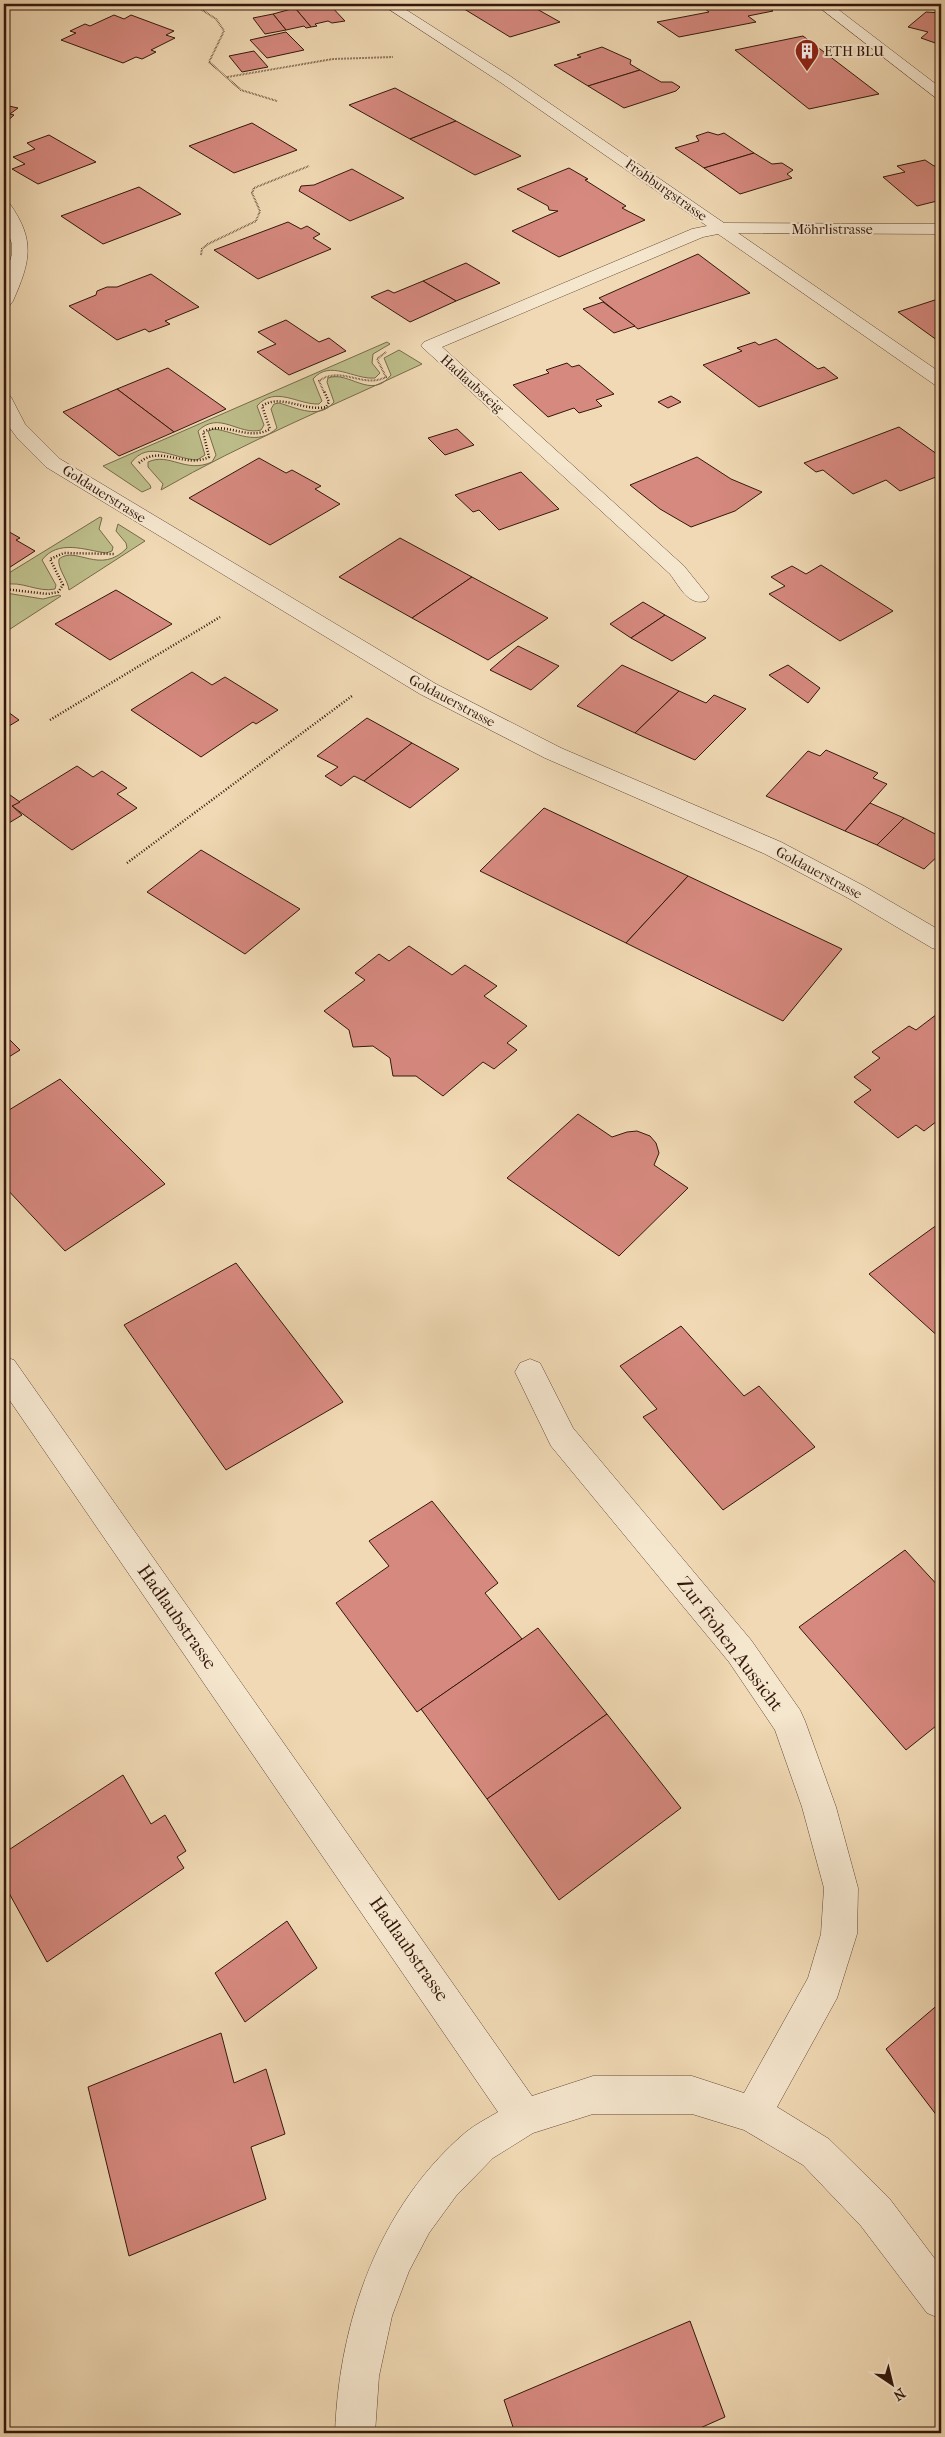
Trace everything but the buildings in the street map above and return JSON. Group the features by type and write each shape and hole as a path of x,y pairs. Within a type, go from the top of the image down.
{"street":[{"name":"Frohburgstrasse","path":"388,4 505,79 941,381"},
{"path":"822,4 941,95"},
{"path":"4,207 18,232 22,255 4,301"},
{"name":"Möhrlistrasse","path":"722,228 941,229"},
{"name":"Hadlaubsteig","path":"699,597 677,570 430,346 687,236 722,228"},
{"name":"Goldauerstrasse","path":"4,401 8,414 29,441 54,463 428,689 553,753 773,848 856,892 941,942"},
{"name":"Hadlaubstrasse","path":"4,1370 524,2118"},
{"name":"Zur frohen Aussicht","path":"530,1372 562,1437 740,1651 788,1721 819,1807 841,1888 839,1934 824,1985 753,2114"},
{"path":"355,2433 359,2376 372,2316 397,2252 415,2220 443,2183 480,2145 524,2118 593,2095 692,2095 753,2114 816,2152 875,2212 941,2299"}],"path":[{"path":"127,4 137,7 146,4"},
{"path":"192,4 216,19 224,31 210,62 241,90 277,101"},
{"path":"228,77 333,59 400,56"},
{"path":"201,256 202,249 208,244 256,221 260,216 261,212 252,194 254,188 310,166"},
{"path":"144,470 138,462 144,456 153,454 192,463 204,462 209,457 203,432 208,428 217,426 255,435 264,434 270,429 262,406 266,402 275,400 314,409 326,407 329,402 319,381 324,376 332,373 372,382 381,381 386,377 377,359 381,354"},
{"path":"4,589 48,594 58,592 63,585 50,559 56,554 65,552 105,557 116,554 119,547"},
{"path":"50,720 263,591"},
{"path":"127,863 390,667"}],"green space":[{"path":"387,342 390,344 373,354 372,363 380,373 375,378 367,378 335,370 320,373 313,379 322,401 319,404 311,404 279,396 271,397 257,406 264,425 261,430 245,430 221,423 206,425 198,431 205,455 197,460 153,451 145,452 138,456 131,463 151,488 142,492 103,466"},
{"path":"399,350 422,364 389,379 384,381 391,375 384,358"},
{"path":"328,378 344,378 368,385 377,385 356,394 330,406 334,402 327,382"},
{"path":"279,403 301,410 320,411 192,472 161,490 163,484 148,467 148,462 163,459 194,466 212,462 216,455 208,431 214,429 247,437 262,437 269,434 277,428 271,409 274,404"},
{"path":"100,517 102,518 99,529 113,547 112,551 106,553 81,548 64,548 48,554 42,560 56,585 55,589 49,590 17,584 4,585 4,576"},
{"path":"118,524 145,541 69,590 59,559 73,555 107,560 117,556 127,548 126,543 116,531"},
{"path":"4,594 43,599 61,596 4,633 9,624 4,611"}],"place":[{"name":"ETH BLU","path":"807,72"}]}
